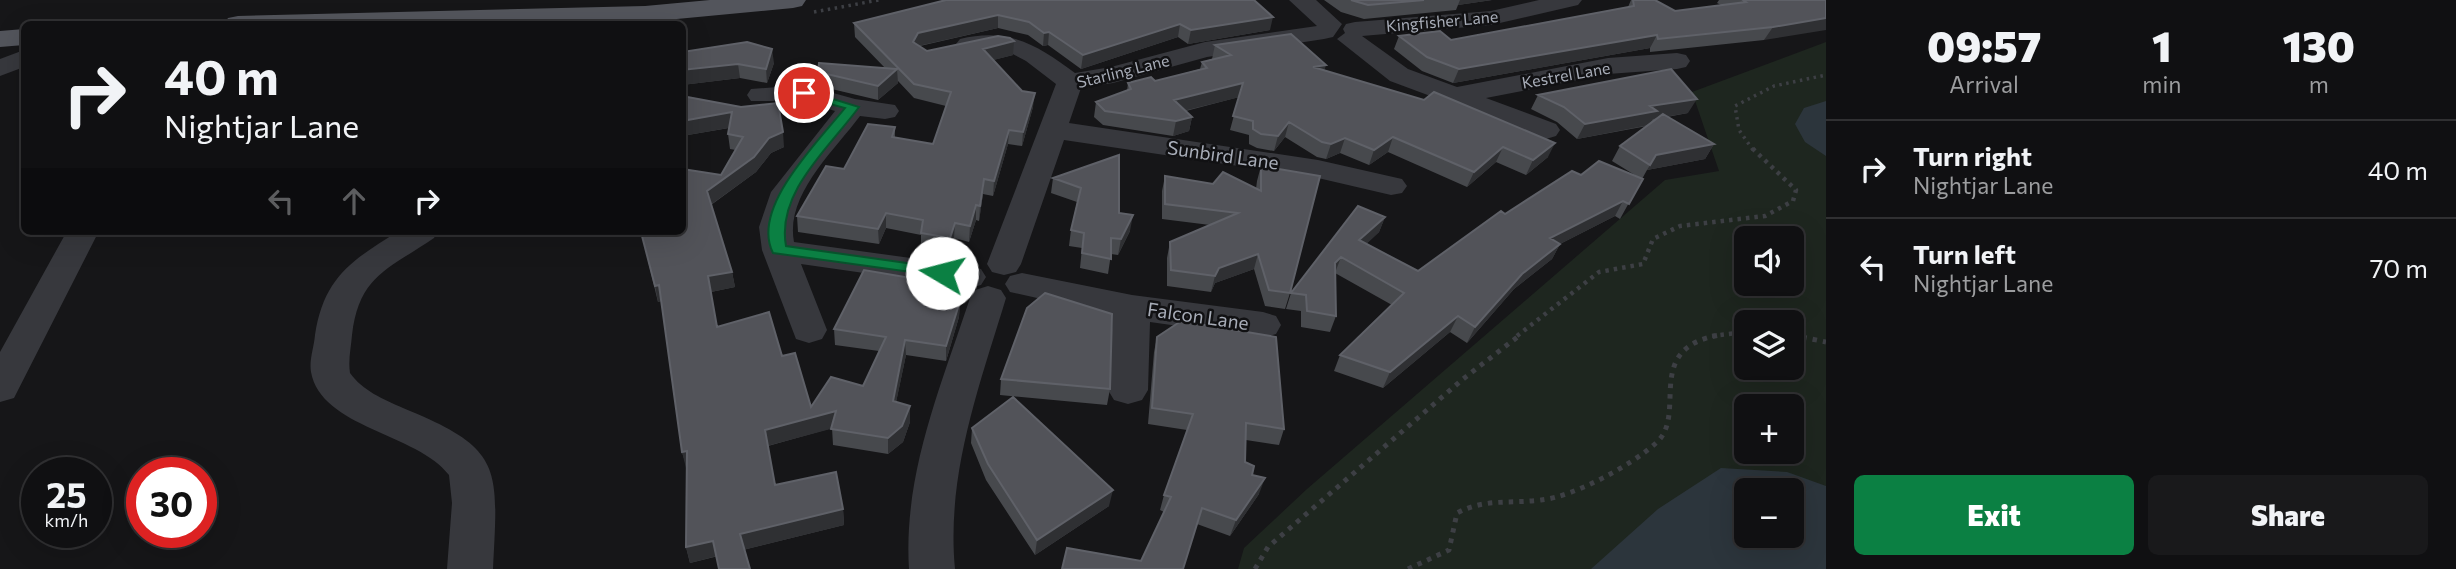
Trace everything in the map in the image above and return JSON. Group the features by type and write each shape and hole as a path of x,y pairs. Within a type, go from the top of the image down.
{"main road":[{"path":"490,21 716,10 793,0"},
{"path":"0,39 21,37"}],"street":[{"name":"Kestrel Lane","path":"1301,0 1399,75 1546,130"},
{"name":"Kingfisher Lane","path":"1339,31 1491,18 1570,0"},
{"path":"1582,0 1591,1"},
{"name":"Starling Lane","path":"932,569 927,542 929,506 996,281 1055,130 1070,82 1227,46 1339,31"},
{"path":"942,51 997,39 1018,43 1070,82"},
{"path":"0,68 21,59"},
{"name":"Kestrel Lane","path":"1455,96 1608,66 1677,61"},
{"path":"761,95 804,93 853,107 885,111"},
{"path":"808,330 779,250 775,227 787,192 853,107"},
{"name":"Sunbird Lane","path":"1055,130 1318,169 1391,186"},
{"path":"0,388 81,235"},
{"path":"416,235 365,270 345,291 340,303 330,368 340,389 355,400 432,438 464,462 473,480 470,569"},
{"name":"Falcon Lane","path":"779,250 996,281 1132,307 1263,326"},
{"name":"Falcon Lane","path":"1128,390 1132,307"}],"path":[{"path":"1255,569 1268,547 1463,379 1599,272 1643,264 1653,239 1680,226 1765,216 1793,201 1796,190 1757,157 1734,117 1735,106 1774,86 1826,75"},
{"path":"1408,569 1449,550 1457,513 1472,502 1555,498 1615,468 1658,442 1668,424 1671,369 1683,351 1694,342 1713,335 1734,333"},
{"path":"1804,337 1826,342"}],"shaded area":[{"path":"1826,42 1826,569 1238,569 1244,548 1307,489 1665,180 1719,171 1692,92"},
{"path":"1826,101 1826,156 1805,142 1795,124 1804,108"},
{"path":"1721,468 1787,472 1804,478 1734,478 1734,548 1804,548 1804,478 1826,486 1826,569 1591,569 1658,509"}],"building":[{"path":"946,0 1254,0 1273,17 1191,30 1180,24 1083,55 1029,22 998,15 918,33 913,42 927,51 998,36 1010,38 1014,41 983,49 1022,91 1035,93 1023,132 1009,130 994,181 984,179 980,206 976,205 970,226 955,223 950,238 921,233 923,220 886,213 878,229 797,216 826,166 844,169 868,124 895,127 892,137 933,144 951,92 914,84 854,23"},
{"path":"1351,0 1424,0 1368,5"},
{"path":"1633,0 1655,0 1675,11 1746,2 1743,0 1826,0 1826,18 1773,27 1658,39 1657,35 1459,69 1427,57 1399,36 1440,31 1451,40 1634,6"},
{"path":"1291,34 1326,65 1313,67 1424,100 1434,92 1555,143 1533,160 1503,147 1474,172 1393,137 1374,150 1345,138 1331,144 1322,142 1289,122 1278,136 1261,134 1253,129 1253,121 1233,116 1243,83 1174,100 1192,117 1176,121 1105,111 1096,102 1131,89 1128,83 1151,77 1155,81 1207,68 1202,62 1231,55 1215,45"},
{"path":"747,42 772,49 766,69 738,64 686,70 686,51"},
{"path":"819,63 897,69 878,86 818,72"},
{"path":"1671,69 1697,99 1650,106 1657,111 1585,124 1564,107 1538,95"},
{"path":"686,97 741,107 778,103 783,132 769,138 754,157 707,191 732,272 708,276 717,327 769,312 782,356 795,353 811,407 831,377 863,386 886,337 834,329 864,270 940,283 960,301 946,346 905,340 893,401 910,406 902,426 888,438 831,429 836,411 765,430 775,485 836,472 843,509 740,534 750,569 719,569 713,541 686,547 687,451 682,452 659,285 655,286 642,236 686,235 686,170 721,175 743,137 728,134 732,112 686,120"},
{"path":"1663,114 1714,144 1656,155 1650,165 1620,146"},
{"path":"1119,155 1119,213 1133,215 1121,239 1111,238 1111,259 1082,253 1084,233 1071,230 1081,188 1053,178"},
{"path":"1599,161 1643,179 1629,204 1623,201 1550,238 1560,244 1522,274 1475,327 1458,316 1390,372 1340,355 1404,293 1341,257 1335,263 1336,316 1307,311 1306,295 1291,293 1358,206 1385,217 1359,240 1418,271 1501,211 1505,214 1572,171 1581,175"},
{"path":"1261,166 1320,176 1290,293 1269,290 1258,254 1219,268 1215,276 1171,270 1170,242 1238,213 1165,204 1165,176 1213,184 1223,172 1261,191"},
{"path":"1045,293 1112,314 1110,389 1001,379 1027,308"},
{"path":"1181,321 1276,337 1284,429 1246,423 1245,462 1254,466 1252,475 1265,478 1236,520 1202,508 1183,569 1062,569 1067,548 1141,561 1171,497 1164,495 1193,414 1152,408 1157,337"},
{"path":"1013,397 1113,490 1037,540 988,464 972,428"}],"route":[{"path":"804,93 853,107 787,192 775,227 779,250 942,273"}]}
